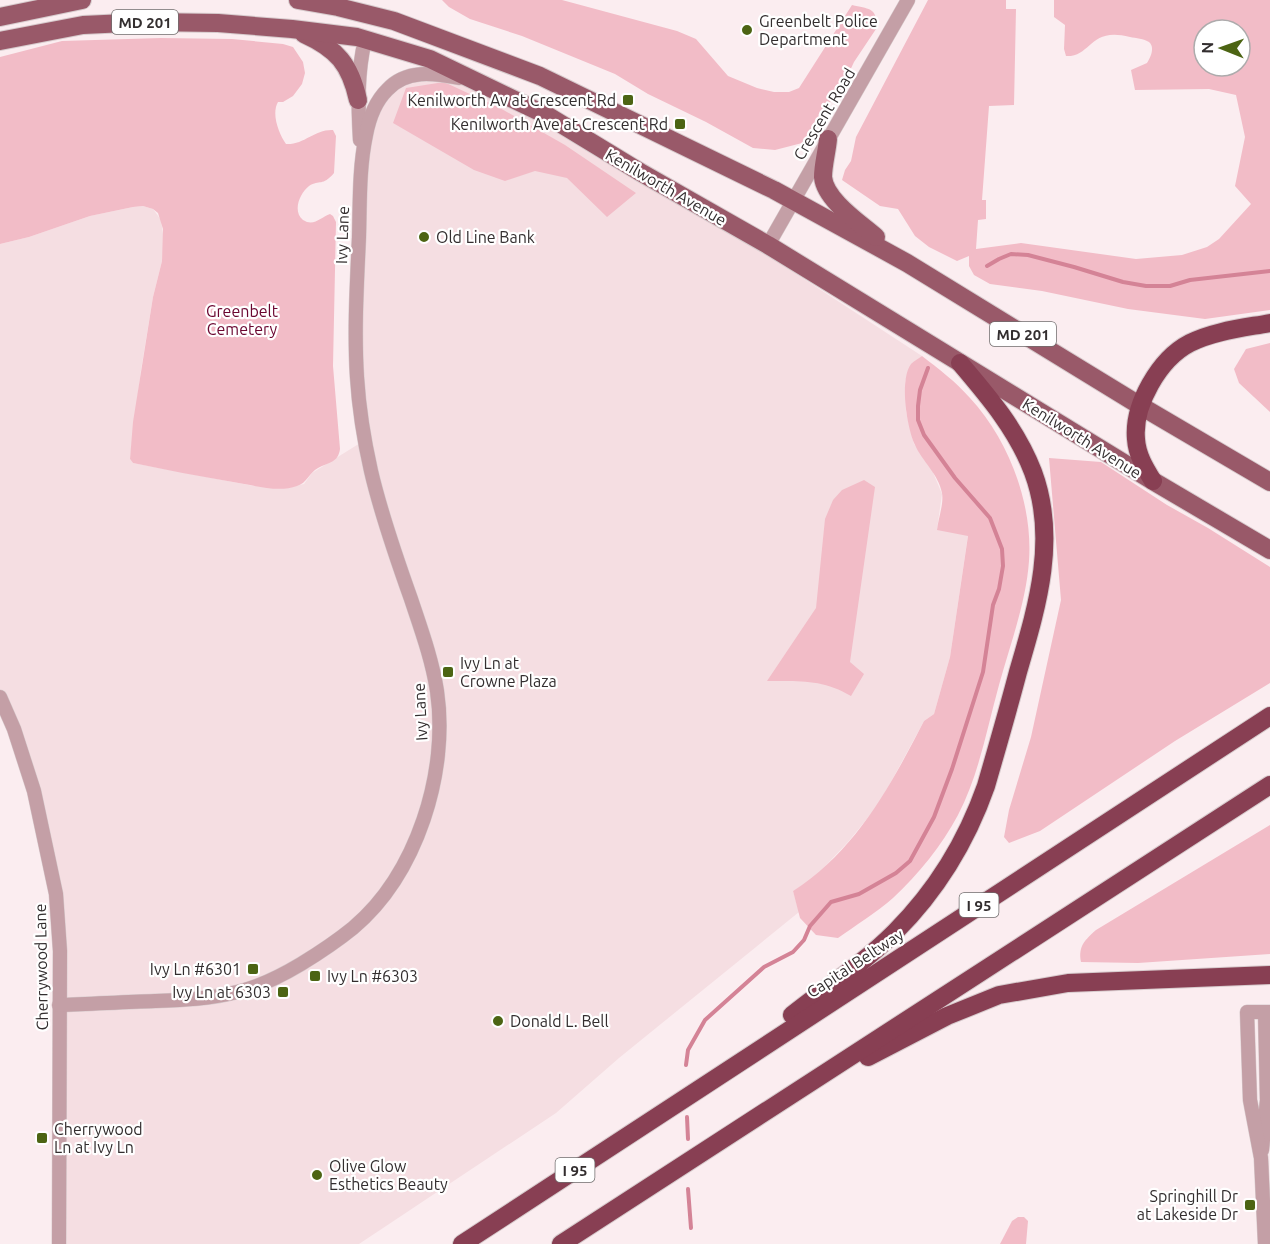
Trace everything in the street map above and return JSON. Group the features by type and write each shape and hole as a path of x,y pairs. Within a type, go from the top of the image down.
{"highway":[{"path":"1153,482 1142,462 1137,445 1136,420 1139,405 1158,373 1187,345 1221,332 1270,323"},
{"path":"689,1095 872,953 895,932 935,885 951,861 977,812 1034,618 1044,562 1045,540 1038,492 1022,447 996,405 960,363"},
{"name":"Capital Beltway","path":"462,1244 1270,716"},
{"path":"561,1244 1270,785"},
{"path":"768,1109 947,1016 999,995 1068,983 1270,975"}],"main road":[{"path":"0,17 82,0"},
{"name":"MD 201","path":"298,0 366,13 540,76 792,200 908,263 1139,405 1270,482"},
{"name":"Kenilworth Avenue","path":"0,41 55,29 123,23 218,23 292,29 365,40 430,59 548,116 768,245 1153,482 1270,550"},
{"path":"292,29 322,42 341,59 354,84 358,100"},
{"path":"365,40 374,33 384,31 422,32"},
{"path":"828,139 823,176 825,187 852,216 908,263"}],"street":[{"name":"Crescent Road","path":"768,245 908,0"},
{"name":"Ivy Lane","path":"362,169 358,100 360,60 365,40"},
{"name":"Ivy Lane","path":"59,1005 198,999 239,992 273,978 317,955 355,927 387,890 417,836 435,779 439,711 428,649 377,494 361,420 355,336 362,169 371,116 380,98 390,86 404,78 421,74 443,75 476,82"},
{"name":"Cherrywood Lane","path":"0,697 14,729 34,791 56,894 60,951 59,1244"},
{"path":"1261,1158 1267,1100 1268,1012 1247,1012 1250,1100 1261,1158 1265,1244"}],"shaded area":[{"path":"403,78 476,82 640,172 922,356 912,364 905,382 906,412 914,444 932,470 942,494 937,529 968,535 950,657 934,714 924,721 879,804 814,878 793,891 799,912 619,1058 556,1113 359,1244 59,1244 52,869 0,697 0,244 29,237 90,216 133,207 143,206 153,209 161,220 164,241 141,370 130,459 133,463 254,486 284,488 304,484 312,473 365,440 357,378 371,116"}],"green space":[{"path":"442,0 562,0 677,31 696,39 728,76 757,88 774,92 789,92 799,88 852,5 864,7 874,13 876,29 854,62 840,92 823,109 806,142 775,150 753,148 648,94 615,74 522,36 470,19 449,7"},
{"path":"928,0 1006,0 1006,9 1016,9 1014,105 989,106 982,200 986,200 986,219 978,220 976,249 1021,243 1136,259 1182,255 1207,247 1219,239 1251,204 1235,186 1245,137 1236,95 1209,89 1135,90 1131,70 1147,63 1152,49 1149,42 1140,39 1106,35 1081,52 1066,56 1065,25 1054,17 1054,0 1270,0 1270,310 1205,319 1128,309 1042,291 990,284 974,275 969,266 969,256 957,261 929,247 915,236 898,209 880,206 842,180 851,161 856,137"},
{"name":"Greenbelt Cemetery","path":"161,38 232,39 293,47 303,62 305,73 302,84 293,96 283,102 278,102 276,107 277,124 281,135 286,144 298,142 327,130 333,130 336,136 334,173 327,180 309,186 300,197 298,212 307,222 314,222 330,214 336,222 333,366 340,449 335,460 315,470 297,486 274,489 133,463 130,459 133,422 153,297 162,261 163,229 158,213 143,206 133,207 90,216 29,237 0,244 0,57 62,41"},
{"path":"444,82 500,108 565,145 636,193 607,217 567,178 535,171 505,181 474,170 393,123 406,88"},
{"path":"1270,343 1270,412 1239,383 1234,369 1246,349"},
{"path":"922,356 970,398 984,415 1007,453 1016,474 1027,517 1029,561 1025,592 977,768 952,826 920,870 873,914 838,938 816,935 800,918 793,891 835,857 870,815 924,721 934,714 950,657 968,536 937,530 942,493 934,474 918,451 909,427 905,381 911,364"},
{"path":"1049,458 1101,462 1270,567 1270,683 1175,741 1040,831 1009,843 1004,837 1009,810 1031,737 1061,600"},
{"path":"864,480 875,487 850,662 864,674 851,696 841,690 820,684 800,681 767,681 816,608 825,519 833,500 842,490"},
{"path":"1270,825 1270,954 1138,963 1081,962 1083,944 1096,930"},
{"path":"1018,1217 1024,1217 1028,1221 1026,1244 1000,1244 1012,1221"}],"waterway":[{"path":"987,266 1011,254 1028,255 1123,282 1146,286 1170,286 1190,280 1270,271"},
{"path":"686,1065 688,1050 705,1020 764,967 793,952 804,940 810,926 831,902 859,894 896,873 910,861 934,817 952,769 983,672 993,605 999,589 1003,566 1002,549 990,518 955,478 924,435 918,420 918,406 920,390 928,368"},
{"path":"687,1117 688,1139"},
{"path":"688,1189 691,1228"}],"place":[{"name":"Greenbelt Police Department","path":"747,30"},
{"name":"Kenilworth Av at Crescent Rd","path":"628,100"},
{"name":"Kenilworth Ave at Crescent Rd","path":"680,124"},
{"name":"Old Line Bank","path":"424,237"},
{"name":"Ivy Ln at Crowne Plaza","path":"448,672"},
{"name":"Ivy Ln #6301","path":"253,969"},
{"name":"Ivy Ln #6303","path":"315,976"},
{"name":"Ivy Ln at 6303","path":"283,992"},
{"name":"Donald L. Bell","path":"498,1021"},
{"name":"Cherrywood Ln at Ivy Ln","path":"42,1138"},
{"name":"Olive Glow Esthetics Beauty","path":"317,1175"},
{"name":"Springhill Dr at Lakeside Dr","path":"1250,1205"}]}
